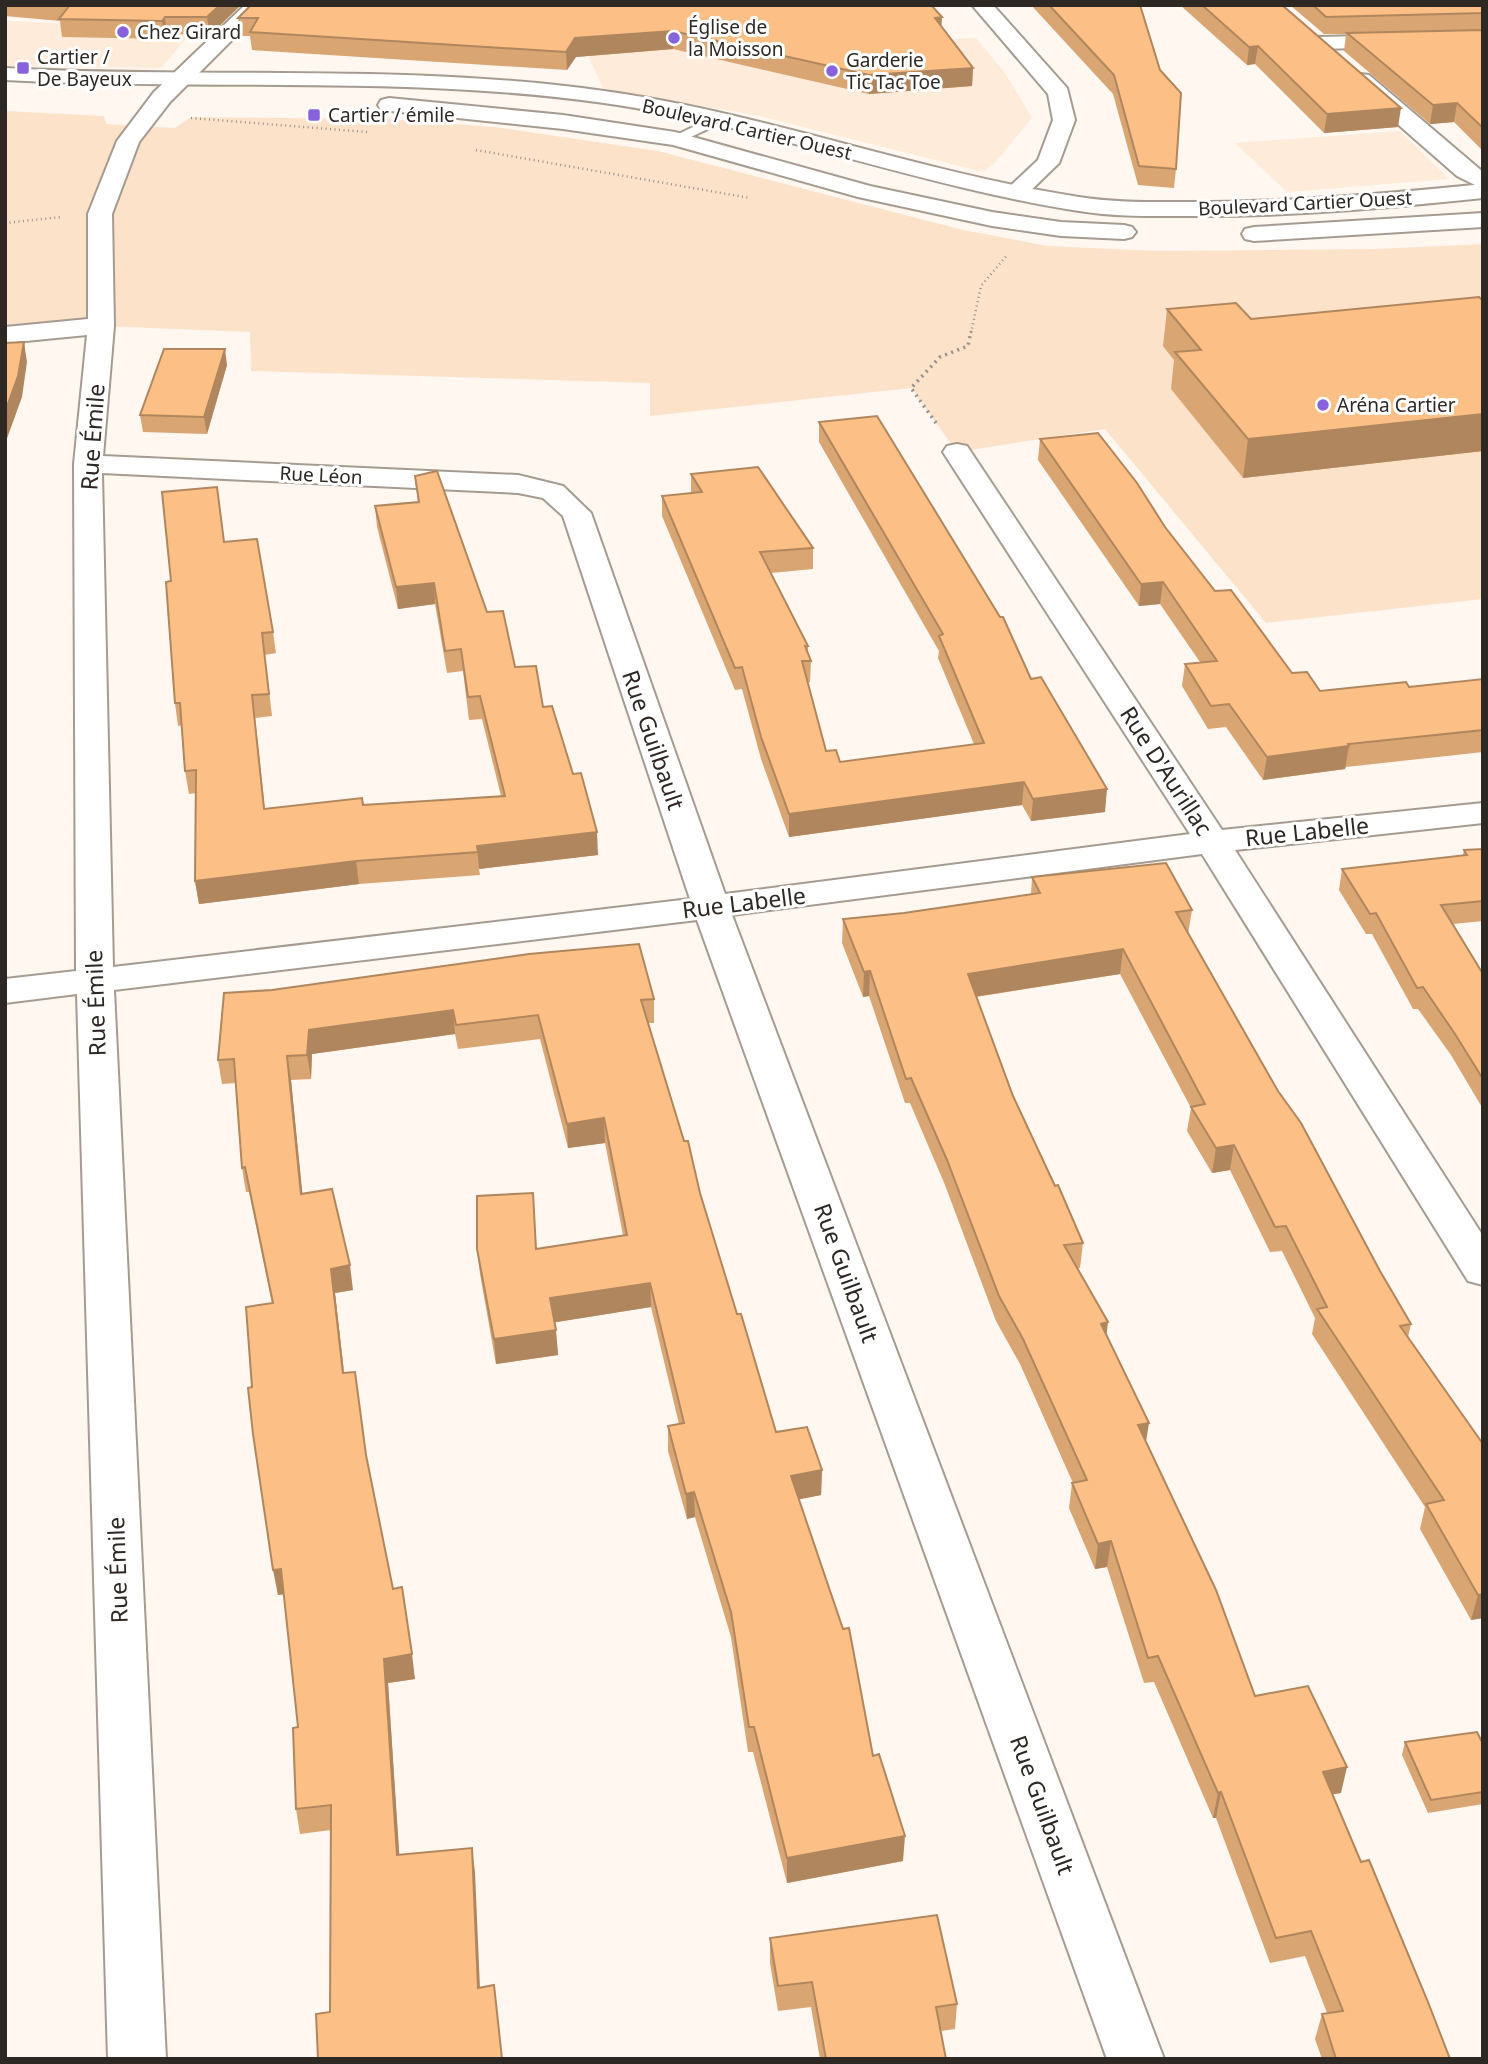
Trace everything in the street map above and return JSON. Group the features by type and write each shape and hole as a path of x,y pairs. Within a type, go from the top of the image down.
{"street":[{"name":"Rue Émile","path":"137,2059 95,982 88,464 101,327 100,214 128,141 155,105 257,5"},
{"path":"982,5 1059,93 1064,120 1048,163 1017,192"},
{"path":"1483,39 1311,37 1465,171 1483,183"},
{"name":"Boulevard Cartier Ouest","path":"5,74 181,80 435,83 604,97 719,119 1017,192 1083,205 1213,210 1271,208 1483,191"},
{"path":"56,99 155,105 313,103"},
{"name":"Boulevard Cartier Ouest","path":"368,105 564,122 675,139 866,192 1033,225 1143,233"},
{"name":"Boulevard Cartier Ouest","path":"1233,234 1345,231 1483,220"},
{"path":"5,335 101,327"},
{"name":"Rue D'Aurillac","path":"957,452 1212,842 1483,1270"},
{"name":"Rue Léon","path":"88,464 518,484 553,492"},
{"name":"Rue Guilbault","path":"553,492 576,513 710,907 1136,2059"},
{"name":"Rue Labelle","path":"5,991 710,907 1212,842 1483,813"}],"lane":[{"path":"675,139 719,119"}],"path":[{"path":"155,105 240,124 324,126 372,132"},
{"path":"468,149 756,199"},
{"path":"5,223 100,214"},
{"path":"957,452 911,388 940,357 968,346 981,286 1033,225"}],"shaded area":[{"path":"5,21 195,28 161,68 9,66 5,65"},
{"path":"976,38 1005,73 1032,118 995,163 983,172 755,115 604,90 581,40 845,45"},
{"path":"5,111 104,116 106,124 175,128 191,117 389,119 494,127 658,151 963,230 1048,246 1157,251 1375,249 1483,244 1483,599 1266,623 1105,429 957,452 911,388 650,416 650,383 251,371 250,332 101,326 5,335"},
{"path":"1400,131 1449,179 1287,192 1235,143"}],"building":[{"path":"70,5 220,5 207,17 165,17 162,21 59,19"},
{"path":"251,5 931,5 942,17 935,18 973,68 869,75 673,31 575,38 566,52 250,32 258,18 238,18"},
{"path":"1049,5 1140,5 1160,70 1181,93 1176,169 1139,166 1114,75"},
{"path":"1202,5 1282,5 1401,108 1327,114 1258,46 1249,47"},
{"path":"1313,5 1483,5 1483,13 1326,17"},
{"path":"1483,30 1483,128 1457,103 1433,105 1347,33"},
{"name":"Aréna Cartier","path":"1479,297 1483,301 1483,414 1248,439 1175,352 1201,350 1167,309 1236,303 1251,319"},
{"path":"24,342 18,376 5,412 5,343"},
{"path":"164,349 225,349 204,417 140,415"},
{"path":"877,416 1000,617 1003,617 1031,679 1041,677 1107,789 1033,799 1024,782 789,814 761,737 742,667 735,668 662,496 702,492 691,474 758,467 813,548 760,552 808,646 805,646 811,661 802,661 826,751 836,750 840,762 984,743 939,636 943,634 819,422"},
{"path":"1098,433 1215,591 1231,590 1292,673 1307,672 1320,691 1406,682 1409,687 1483,679 1483,730 1348,744 1349,746 1267,757 1229,704 1211,706 1185,664 1217,661 1163,582 1141,584 1040,439"},
{"path":"437,471 487,612 503,611 515,667 536,666 543,707 552,706 573,774 581,773 597,832 477,846 478,852 356,861 195,881 196,770 185,771 180,703 175,703 166,582 171,581 162,492 217,487 224,542 257,539 273,632 262,633 269,694 252,695 264,809 362,798 363,805 505,796 480,696 468,697 461,649 445,651 434,583 396,587 375,506 419,502 415,476"},
{"path":"1483,849 1483,901 1441,905 1483,974 1483,1079 1423,987 1417,988 1376,913 1370,914 1342,869 1467,855 1464,850"},
{"path":"1166,863 1192,910 1176,912 1278,1091 1301,1123 1411,1324 1400,1326 1483,1444 1483,1594 1478,1595 1426,1504 1444,1500 1317,1309 1327,1307 1286,1226 1275,1227 1234,1145 1216,1148 1191,1107 1205,1104 1123,949 968,974 1013,1096 1055,1186 1058,1185 1083,1243 1064,1245 1108,1322 1101,1324 1149,1423 1138,1425 1216,1590 1255,1696 1308,1686 1347,1767 1323,1772 1361,1862 1369,1860 1450,2059 1336,2059 1322,2014 1343,2011 1311,1931 1276,1938 1221,1792 1218,1793 1158,1656 1148,1658 1111,1541 1098,1544 1072,1483 1087,1480 1023,1339 999,1296 947,1160 911,1078 906,1079 870,971 864,972 843,919 1040,893 1032,877"},
{"path":"639,944 654,999 641,1000 684,1141 688,1141 700,1193 737,1314 741,1314 776,1432 807,1427 822,1470 791,1476 843,1629 849,1628 873,1756 879,1754 905,1836 787,1858 754,1727 749,1727 731,1612 694,1492 686,1494 668,1426 684,1423 650,1283 550,1298 556,1330 494,1339 477,1249 477,1196 533,1193 536,1249 627,1235 604,1118 567,1124 538,1015 456,1025 453,1010 309,1030 307,1055 287,1056 301,1194 332,1189 350,1265 331,1269 343,1373 355,1372 366,1455 393,1589 402,1587 412,1654 384,1659 397,1855 472,1848 478,1988 494,1985 502,2059 318,2059 316,2014 330,2012 331,1805 296,1809 293,1728 298,1727 281,1569 273,1570 248,1388 252,1387 246,1307 273,1303 245,1167 242,1168 234,1059 218,1060 224,993 272,990 529,954"},
{"path":"1477,1732 1483,1744 1483,1792 1431,1800 1405,1742"},
{"path":"937,1915 957,2004 936,2007 946,2059 826,2059 812,1982 778,1986 770,1938"}],"place":[{"name":"Chez Girard","path":"123,32"},
{"name":"Église de la Moisson","path":"674,38"},
{"name":"Cartier / De Bayeux","path":"23,68"},
{"name":"Garderie Tic Tac Toe","path":"832,71"},
{"name":"Cartier / émile","path":"314,115"},
{"name":"Aréna Cartier","path":"1323,405"}]}
